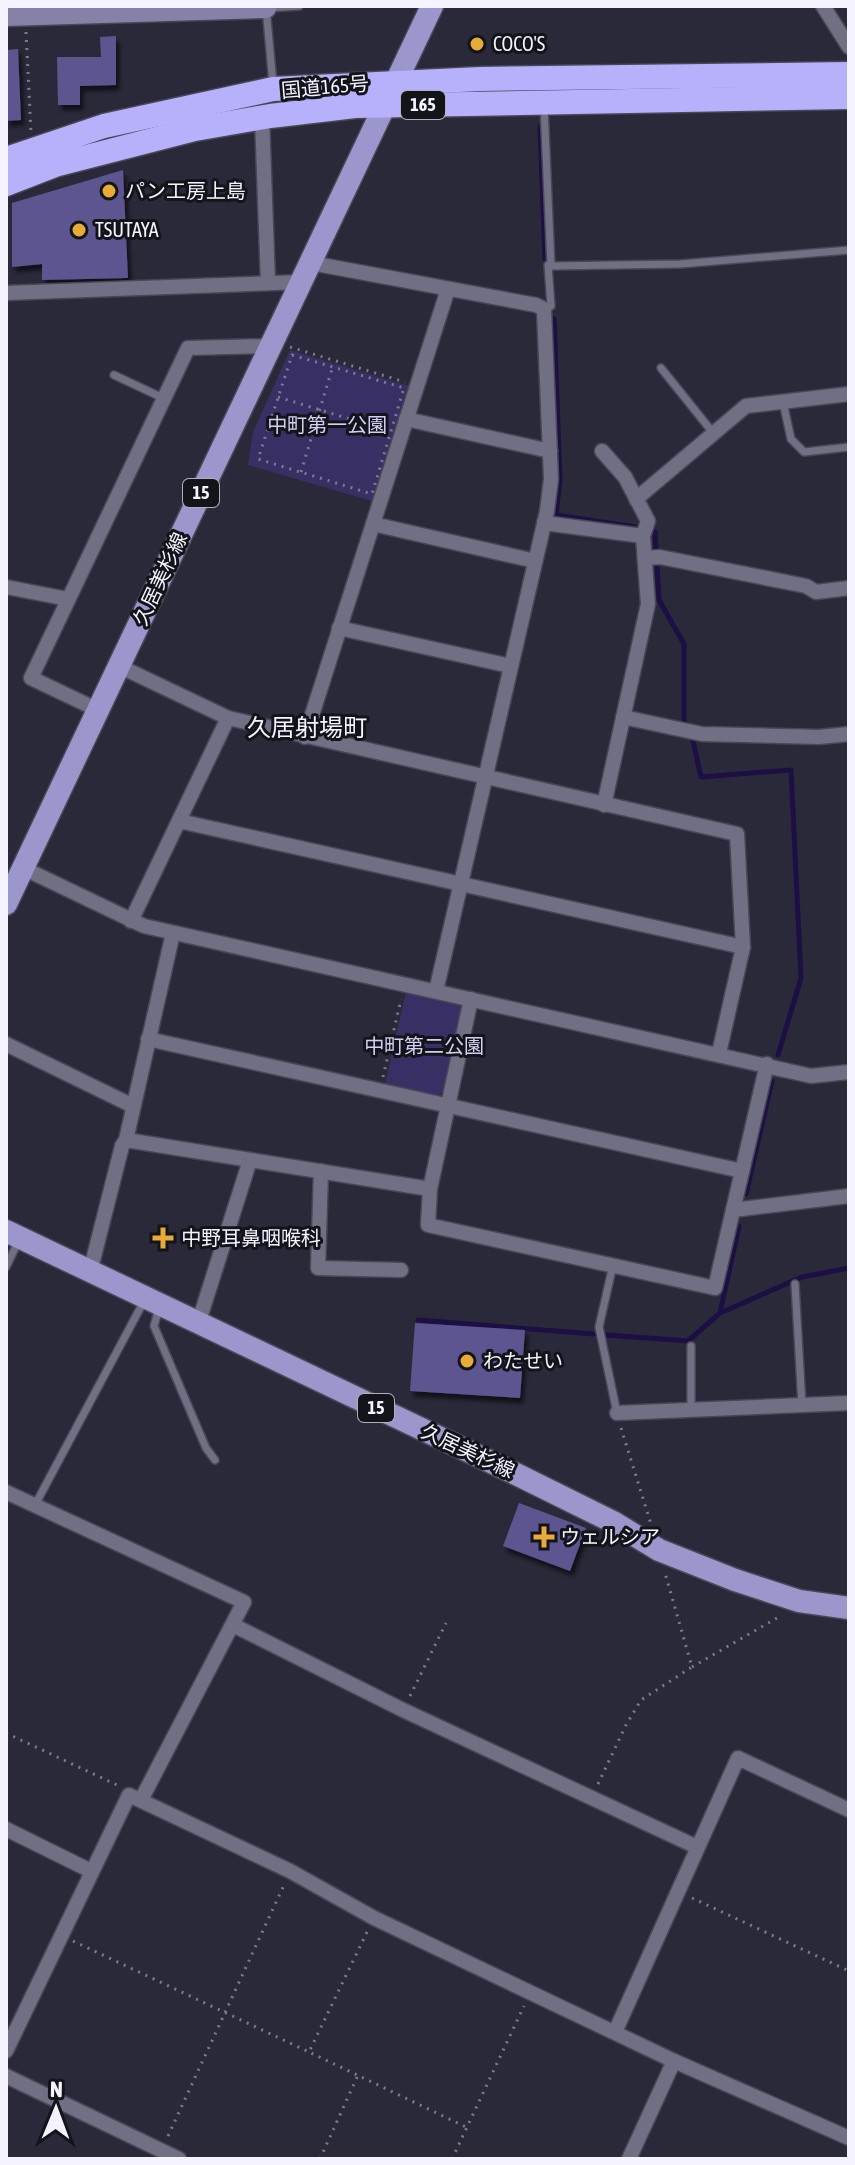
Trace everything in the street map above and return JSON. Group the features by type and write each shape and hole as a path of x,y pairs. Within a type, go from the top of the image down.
{"highway":[{"name":"国道165号","path":"6,159 104,126 273,89 396,82 849,74"},
{"name":"国道165号","path":"6,184 55,165 195,129 355,106 849,97"}],"main road":[{"name":"久居美杉線","path":"6,904 119,666 280,346 307,272 432,6"},
{"name":"久居美杉線","path":"13,1234 613,1522 659,1550 799,1601 849,1608"}],"street":[{"path":"823,6 849,47"},
{"path":"16,16 266,7"},
{"path":"262,118 268,282"},
{"path":"6,293 268,282 307,272 448,289 544,309 551,479 544,523 436,991"},
{"path":"305,737 448,289"},
{"path":"98,710 31,678 188,348 280,346"},
{"path":"636,499 746,406 849,394"},
{"path":"406,419 550,451"},
{"path":"602,451 625,477 648,521 643,536 651,557 648,604 604,805"},
{"path":"544,523 643,536"},
{"path":"373,524 535,561"},
{"path":"651,557 806,586 816,592 849,588"},
{"path":"6,587 68,599"},
{"path":"339,628 510,666"},
{"path":"119,666 228,718 737,834 743,947 719,1053"},
{"path":"623,717 687,731 819,737 849,734"},
{"path":"131,921 228,718"},
{"path":"179,821 743,947"},
{"path":"23,868 131,921 173,933 811,1076 849,1072"},
{"path":"90,1272 126,1140 173,933"},
{"path":"471,999 430,1189 428,1225 715,1288 767,1064"},
{"path":"148,1039 742,1171"},
{"path":"6,1044 133,1106"},
{"path":"126,1140 430,1189"},
{"path":"199,1321 250,1160"},
{"path":"321,1171 318,1268 401,1270"},
{"path":"733,1210 849,1196"},
{"path":"617,1413 849,1403"},
{"path":"6,1492 244,1602 91,1871 6,2051"},
{"path":"233,1625 403,1710 697,1847"},
{"path":"615,2032 738,1758 849,1810"},
{"path":"135,1798 290,1871 374,1918 674,2061 849,2138"},
{"path":"6,1829 91,1871"},
{"path":"629,2159 674,2061"},
{"path":"6,2076 179,2159"}],"lane":[{"path":"273,89 266,7 299,6"},
{"path":"544,104 551,266"},
{"path":"544,309 551,306 548,265 680,264 849,250"},
{"path":"661,368 714,434"},
{"path":"114,375 164,398"},
{"path":"783,402 791,439 804,452 849,447"},
{"path":"6,1267 13,1234"},
{"path":"613,1265 599,1327 617,1413"},
{"path":"795,1284 802,1405"},
{"path":"152,1302 154,1326 206,1448 215,1460"},
{"path":"35,1505 152,1302"},
{"path":"691,1346 691,1408"}],"path":[{"path":"16,16 31,131"},
{"path":"280,346 417,385"},
{"path":"292,355 404,388 391,432 372,494 258,459 292,355"},
{"path":"301,472 333,367"},
{"path":"278,397 391,432"},
{"path":"380,1091 404,984"},
{"path":"617,1413 692,1667"},
{"path":"591,1799 641,1700 784,1614 799,1601"},
{"path":"403,1710 446,1623"},
{"path":"6,1733 121,1787 135,1798"},
{"path":"161,2150 290,1871"},
{"path":"677,1892 849,1971"},
{"path":"309,2052 374,1918"},
{"path":"61,1935 466,2127"},
{"path":"452,2159 530,1992"},
{"path":"320,2159 358,2075"}],"green space":[{"name":"中町第一公園","path":"290,350 409,386 372,501 248,465 253,432"},
{"name":"中町第二公園","path":"406,991 457,1002 462,1008 443,1092 437,1096 385,1085"}],"building":[{"path":"116,36 116,85 80,86 80,105 58,105 57,57 101,57 100,37"},
{"path":"18,49 21,120 6,121 6,50"},
{"path":"123,170 128,278 42,280 42,264 12,267 12,203"},
{"name":"わたせい","path":"415,1323 525,1330 520,1398 410,1391"},
{"name":"ウェルシア","path":"519,1503 586,1528 570,1571 503,1546"}],"waterway":[{"path":"540,126 545,259"},
{"path":"554,319 560,479 556,515 635,527"},
{"path":"655,532 659,600 684,644 684,721 693,741 701,777 791,770 801,978 778,1055"},
{"path":"746,1194 772,1081"},
{"path":"720,1313 739,1226"},
{"path":"607,1335 688,1341 720,1313 802,1277 849,1268"},
{"path":"418,1320 594,1334"}],"place":[{"name":"COCO'S","path":"477,44"},
{"name":"パン工房上島","path":"109,191"},
{"name":"TSUTAYA","path":"79,230"},
{"name":"中野耳鼻咽喉科","path":"163,1238"},
{"name":"わたせい","path":"467,1361"},
{"name":"ウェルシア","path":"544,1537"}],"district":[{"name":"久居射場町","path":"307,728"}]}
